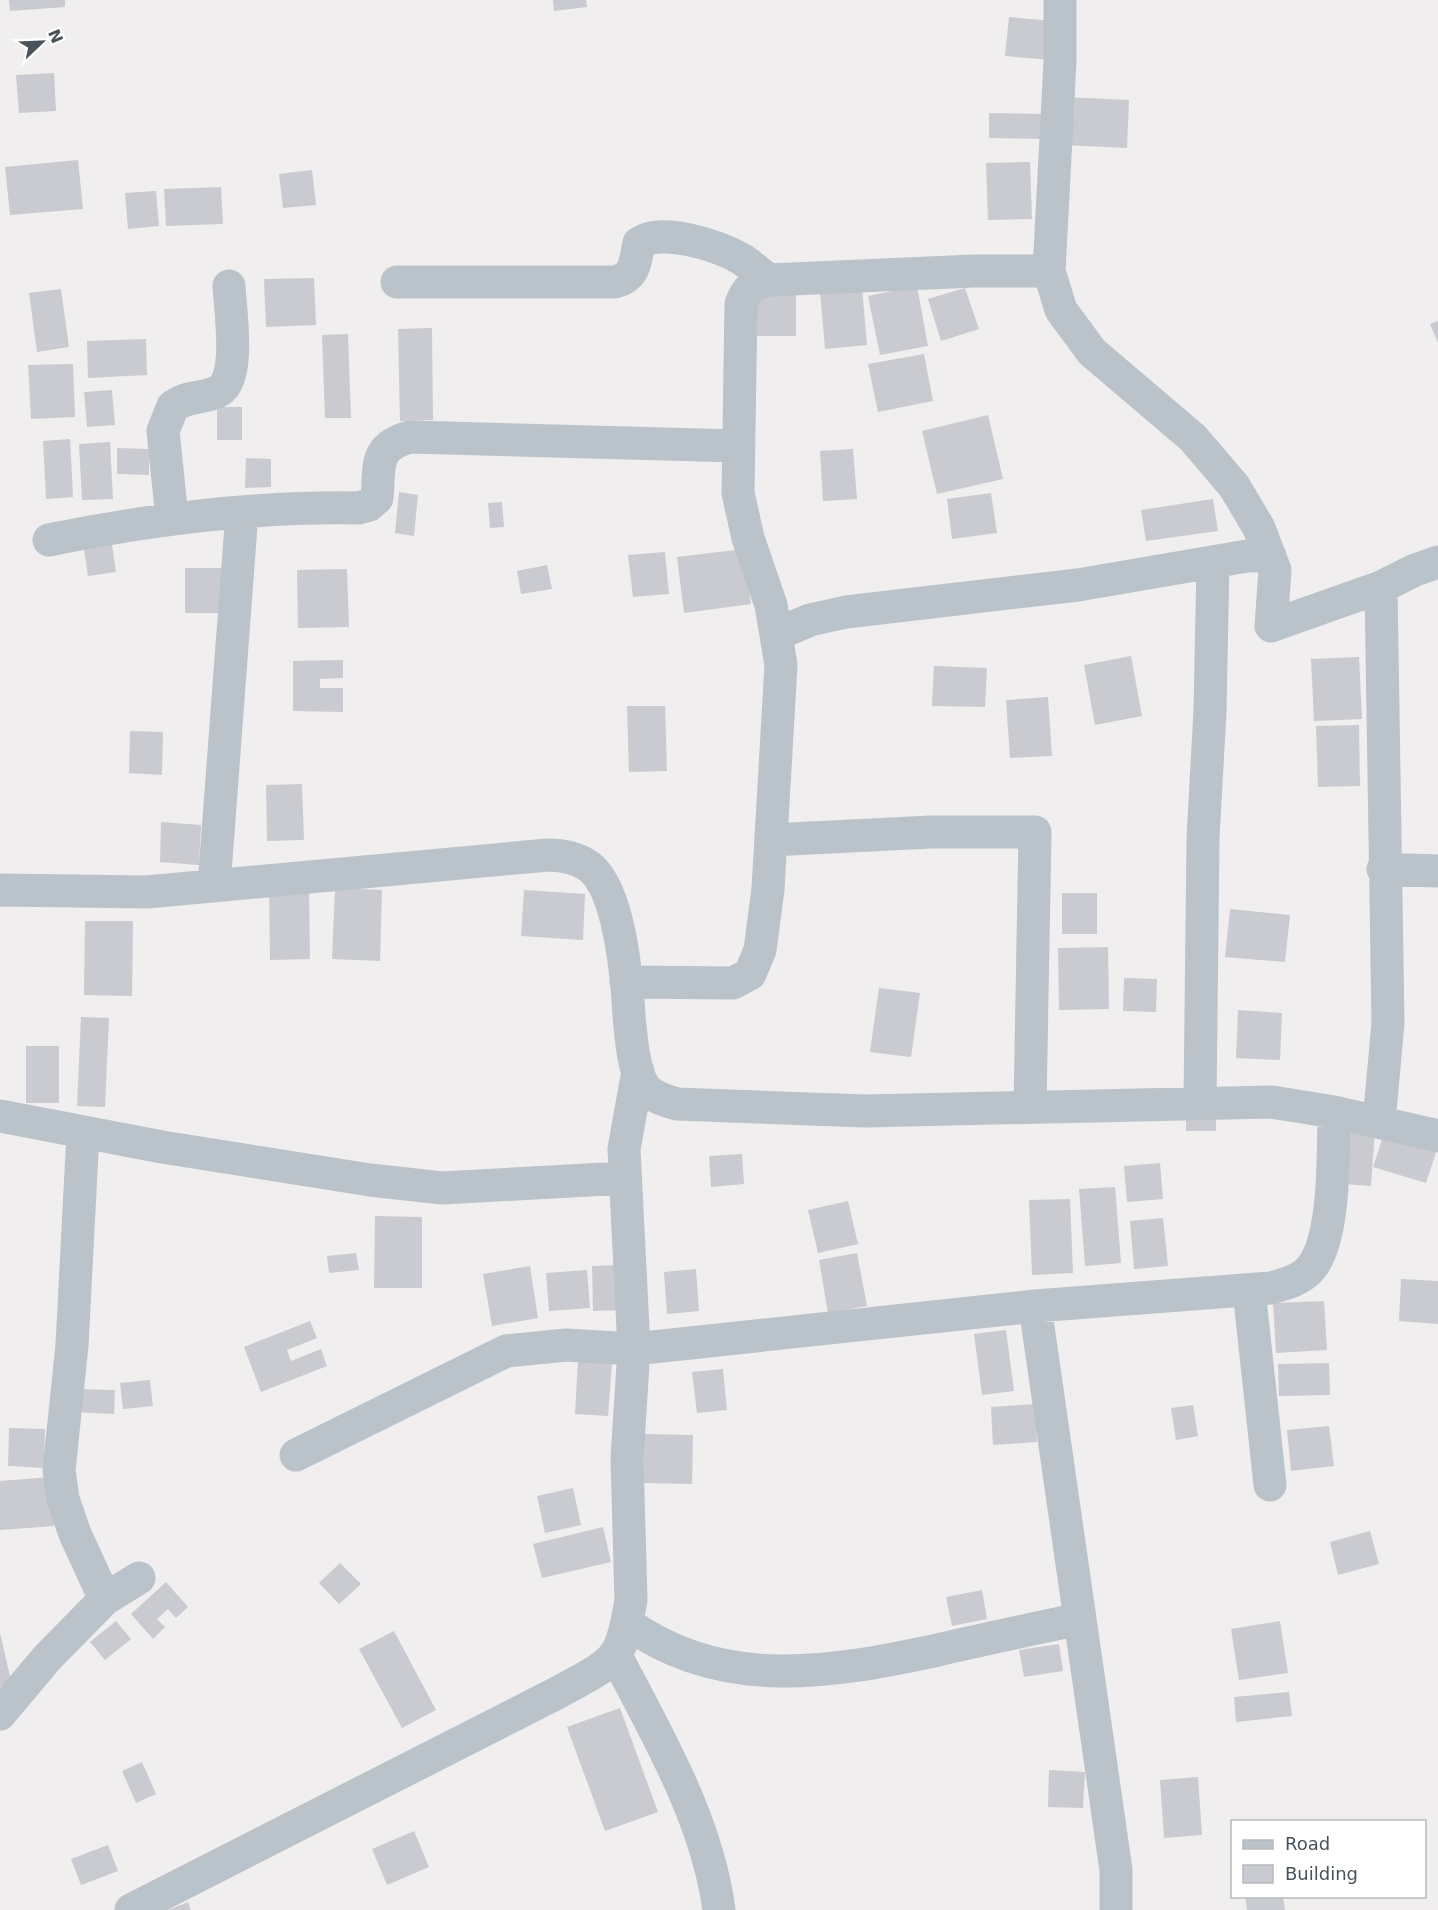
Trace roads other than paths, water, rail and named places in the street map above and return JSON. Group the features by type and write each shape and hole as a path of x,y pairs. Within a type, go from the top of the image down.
{"street":[{"path":"1060,0 1060,62 1048,272 1060,310 1092,351 1193,438 1234,486 1259,528 1275,570 1271,626 1381,588 1415,570 1438,562"},
{"path":"397,282 615,282 625,279 632,273 639,243 648,236 673,237 707,245 742,259 769,280"},
{"path":"626,982 733,983 750,974 760,950 771,840 781,665 771,604 741,515 738,493 741,304 746,291 753,284 769,280 974,271 1048,272"},
{"path":"172,518 163,431 173,406 193,396 218,392 226,387 233,364 229,286"},
{"path":"49,540 172,518 242,512 358,508 369,505 377,498 378,464 384,451 395,441 410,437 739,446"},
{"path":"214,886 242,512"},
{"path":"777,634 810,620 846,612 1078,585 1246,556 1270,556"},
{"path":"1200,1103 1203,838 1210,711 1213,562"},
{"path":"1379,1122 1388,1023 1383,869 1381,588"},
{"path":"771,840 932,832 1035,832 1030,1107"},
{"path":"0,890 147,892 566,855 589,866 604,885 611,902 626,982 631,1042 638,1071 646,1090 662,1100 677,1104 865,1111 1272,1102 1334,1112 1438,1136"},
{"path":"1383,869 1438,871"},
{"path":"131,1910 555,1694 587,1676 615,1654 627,1623 631,1600 627,1458 634,1349 624,1149 638,1071"},
{"path":"296,1455 507,1351 566,1345 634,1349 1035,1306 1249,1290 1292,1283 1312,1267 1328,1230 1334,1112"},
{"path":"0,1116 83,1133 370,1180 442,1188 624,1178"},
{"path":"83,1133 72,1345 59,1470 63,1499 75,1534 105,1599"},
{"path":"1249,1290 1270,1485"},
{"path":"1035,1306 1116,1870 1116,1910"},
{"path":"0,1714 47,1658 105,1599 139,1578"},
{"path":"627,1623 655,1643 695,1658 760,1672 804,1672 856,1667 1080,1619"},
{"path":"615,1654 651,1721 694,1817 708,1858 719,1910"}]}
